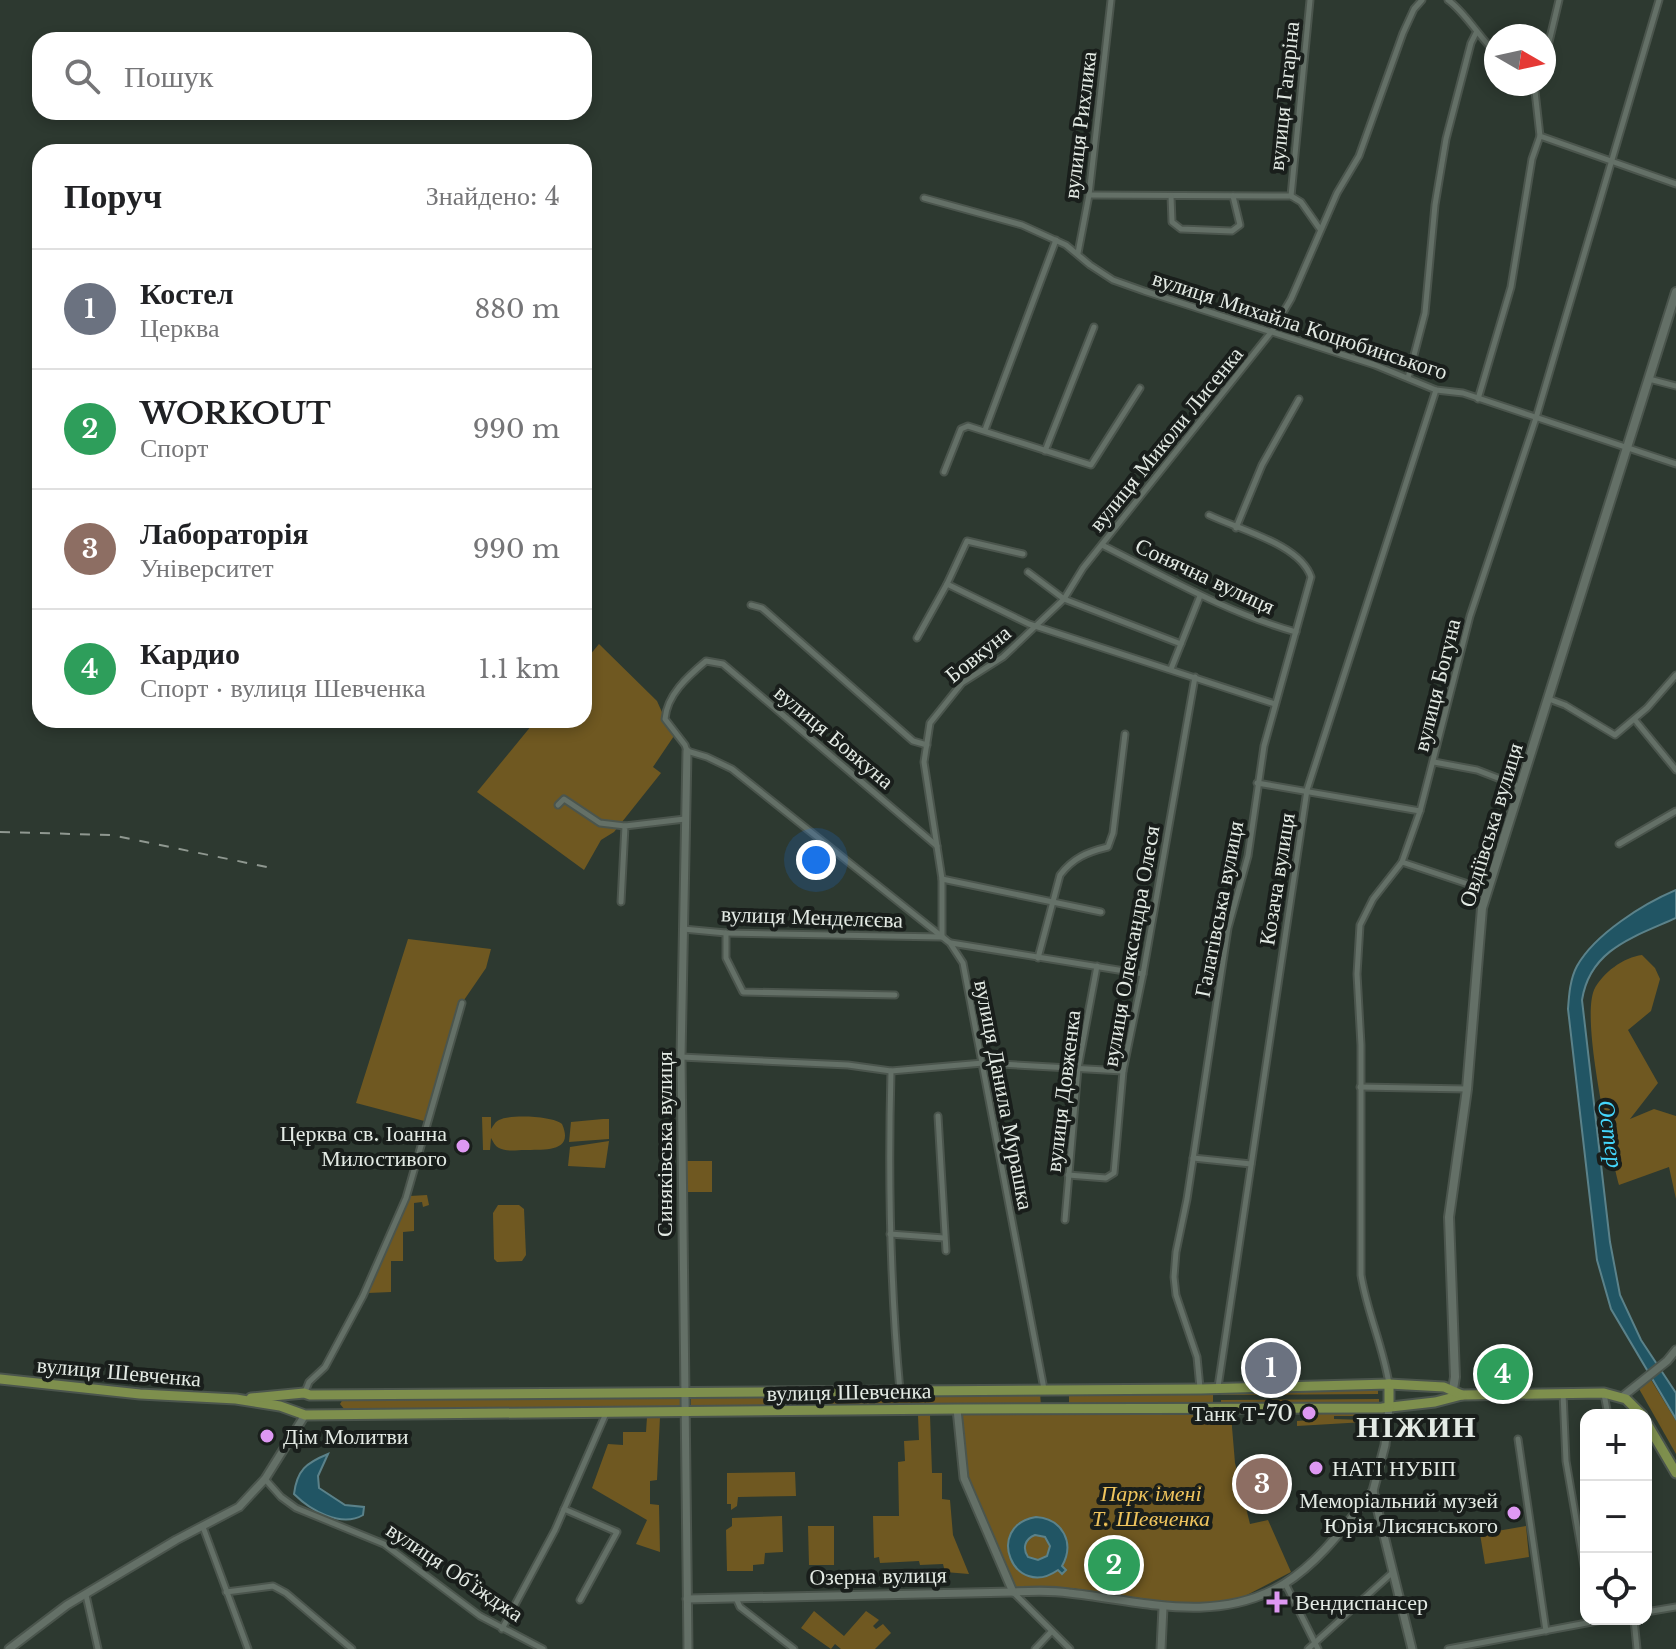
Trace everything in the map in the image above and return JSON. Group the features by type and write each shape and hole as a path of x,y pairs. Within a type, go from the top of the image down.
{"main road":[{"name":"Овдіївська вулиця","path":"1452,1394 1454,1367 1449,1229 1467,1089 1478,932 1486,890 1649,379 1673,315 1676,292"},
{"name":"вулиця Шевченка","path":"0,1379 126,1393 236,1399 280,1406 302,1414 1389,1407 1452,1394"},
{"name":"вулиця Шевченка","path":"236,1399 306,1395 1201,1389 1389,1384 1452,1394"},
{"path":"1389,1384 1389,1407"},
{"path":"1217,1409 1218,1388"},
{"path":"1044,1389 1044,1409"},
{"path":"1452,1394 1607,1393 1622,1397 1638,1409"},
{"path":"306,1395 315,1406 302,1414 293,1404 306,1395"},
{"path":"1652,1432 1676,1473"}],"street":[{"name":"вулиця Рихлика","path":"1078,253 1089,195 1111,0"},
{"name":"вулиця Гагаріна","path":"1291,196 1310,0"},
{"name":"вулиця Миколи Лисенка","path":"1036,626 1064,599 1083,568 1272,331 1291,299 1337,193 1359,156 1403,33 1414,9 1422,0"},
{"path":"1448,0 1458,7 1484,41"},
{"path":"1553,24 1559,0"},
{"name":"вулиця Богуна","path":"1389,1384 1361,1275 1357,937 1364,913 1402,862 1420,811 1470,616 1536,418 1659,0"},
{"path":"1408,378 1425,313 1435,205 1446,139 1476,33"},
{"path":"1478,399 1511,287 1532,159 1540,136 1537,96"},
{"path":"1540,136 1676,184"},
{"name":"вулиця Гагаріна","path":"1089,195 1291,196 1301,202 1320,230"},
{"path":"1171,196 1172,222 1181,229 1232,231 1240,225 1233,196"},
{"name":"вулиця Михайла Коцюбинського","path":"924,198 1011,222 1056,240 1113,280 1272,331 1436,390 1463,393 1676,464"},
{"path":"985,430 1056,240"},
{"path":"1045,451 1094,327"},
{"path":"1649,379 1676,386"},
{"path":"944,472 961,429 968,426 1091,465 1140,388"},
{"name":"Козача вулиця","path":"1218,1388 1307,790 1436,390"},
{"path":"1236,528 1262,465 1299,399"},
{"name":"Галатівська вулиця","path":"1201,1389 1197,1357 1178,1301 1174,1277 1228,928 1248,856 1264,746 1311,577 1308,568 1291,550 1209,515"},
{"path":"917,638 967,541 1023,554"},
{"name":"Сонячна вулиця","path":"1102,545 1200,596 1258,621 1296,632"},
{"path":"1028,572 1064,599 1181,644"},
{"path":"947,584 1036,626 1275,704"},
{"path":"1171,669 1200,596"},
{"path":"751,605 762,608 913,741 927,745"},
{"name":"Бовкуна","path":"942,937 942,879 924,762 930,723 962,683 1003,657 1036,626"},
{"name":"вулиця Бовкуна","path":"687,751 665,719 666,703 691,673 706,661 723,664 937,846"},
{"path":"1549,699 1615,735 1635,720 1676,675"},
{"name":"вулиця Олександра Олеся","path":"1068,1175 1106,1178 1114,1173 1123,1071 1195,677"},
{"path":"1635,720 1676,770"},
{"path":"1038,958 1060,875 1068,864 1088,852 1108,847 1113,833 1125,734"},
{"name":"Синяківська вулиця","path":"687,751 681,929 681,1057 688,1649"},
{"name":"вулиця Данила Мурашка","path":"687,751 732,769 950,943 963,963 1044,1389"},
{"path":"1434,762 1477,770 1521,787"},
{"path":"1257,783 1420,811"},
{"path":"558,805 564,799 600,823 625,826 685,819"},
{"path":"1619,844 1676,811"},
{"path":"621,902 625,826"},
{"path":"1402,862 1486,890"},
{"path":"942,879 1101,912"},
{"name":"вулиця Менделєєва","path":"681,929 726,933 942,937"},
{"path":"726,933 726,958 743,992 895,995"},
{"path":"950,943 1143,974"},
{"name":"вулиця Довженка","path":"1065,1220 1078,1068 1097,966"},
{"path":"306,1395 311,1380 325,1367 363,1296 406,1198 462,1003"},
{"path":"681,1057 848,1065 891,1071 983,1063 1123,1071"},
{"path":"891,1071 890,1234 900,1391"},
{"path":"1360,1087 1467,1089"},
{"path":"938,1116 946,1251"},
{"path":"1193,1158 1251,1164"},
{"path":"890,1234 944,1238"},
{"path":"1622,1397 1676,1350"},
{"path":"1563,1393 1566,1461 1582,1553"},
{"path":"1607,1393 1608,1409"},
{"path":"1389,1407 1385,1445 1373,1491 1412,1649"},
{"path":"957,1409 964,1478 1013,1592 1070,1649"},
{"path":"502,1629 564,1509 607,1411"},
{"path":"9,1649 67,1605 176,1540 239,1507 265,1479 302,1414"},
{"path":"1518,1439 1546,1631"},
{"name":"вулиця Обʼїжджа","path":"265,1479 296,1508 384,1544 469,1608 543,1649"},
{"name":"Озерна вулиця","path":"687,1599 1068,1592 1163,1607 1235,1605 1285,1583 1331,1543 1373,1491"},
{"path":"564,1509 617,1532 580,1600"},
{"path":"203,1527 248,1649"},
{"path":"1308,1649 1317,1646 1394,1572"},
{"path":"1285,1583 1317,1646"},
{"path":"226,1592 273,1586 286,1593 352,1649"},
{"path":"86,1595 98,1649"},
{"path":"736,1598 740,1607 794,1649"},
{"path":"1161,1649 1163,1607"},
{"path":"1652,1611 1676,1607"},
{"path":"1448,1649 1580,1623"},
{"path":"1635,1625 1637,1649"},
{"path":"1035,1649 1051,1632"}],"green space":[{"path":"599,644 657,701 676,733 653,767 661,773 614,832 601,840 584,870 477,792 529,728 592,728 592,652"},
{"path":"408,939 491,949 486,968 462,1003 428,1122 356,1103"},
{"path":"1642,955 1655,968 1660,979 1651,1011 1628,1030 1658,1083 1630,1119 1654,1109 1676,1116 1676,1199 1669,1167 1619,1185 1594,1056 1591,1006 1594,990 1614,967"},
{"path":"482,1117 491,1117 491,1129 504,1118 550,1119 562,1124 564,1140 555,1148 505,1150 495,1145 491,1138 490,1150 483,1150"},
{"path":"609,1119 609,1139 569,1142 571,1122"},
{"path":"609,1141 605,1168 568,1166 570,1147"},
{"path":"684,1161 712,1161 712,1192 684,1192"},
{"path":"427,1195 429,1205 423,1207 422,1202 414,1203 414,1231 403,1232 403,1261 391,1261 391,1292 368,1293 410,1196"},
{"path":"498,1205 519,1205 524,1209 526,1255 522,1261 497,1262 494,1259 493,1213"},
{"path":"1650,1378 1676,1421 1676,1454 1652,1409 1638,1387"},
{"path":"1378,1388 1378,1394 1221,1395 1221,1389"},
{"path":"1213,1390 1213,1406 1069,1407 1069,1392"},
{"path":"1040,1392 1041,1406 691,1409 691,1395"},
{"path":"682,1396 682,1409 345,1410 340,1404 343,1399"},
{"path":"1379,1399 1379,1404 1221,1406 1221,1400"},
{"path":"1365,1412 1365,1416 1334,1416 1334,1419 1365,1422 1297,1426 1297,1421 1311,1420 1311,1415 1318,1413"},
{"path":"918,1415 930,1415 932,1473 942,1473 942,1499 950,1500 953,1535 969,1574 945,1572 943,1564 920,1565 919,1561 880,1563 879,1557 874,1558 873,1516 899,1516 898,1462 905,1461 904,1441 919,1440"},
{"name":"Парк імені Т. Шевченка","path":"961,1415 1231,1415 1235,1463 1250,1524 1268,1520 1291,1572 1243,1597 1207,1604 1174,1603 1071,1588 1015,1587 974,1492 964,1454","holes":["1041,1517 1050,1520 1066,1538 1063,1562 1058,1570 1021,1573 1009,1556 1009,1539"]},
{"path":"647,1417 660,1417 657,1480 650,1481 650,1504 659,1505 660,1552 636,1544 647,1520 592,1488 608,1444 623,1445 623,1432 646,1432"},
{"path":"795,1472 796,1496 738,1497 737,1506 731,1510 731,1504 727,1504 727,1473"},
{"path":"782,1516 783,1552 765,1553 764,1564 753,1565 753,1571 727,1571 726,1530 732,1526 732,1518"},
{"path":"808,1526 834,1526 834,1565 809,1565"},
{"path":"1526,1526 1529,1557 1485,1564 1480,1534"},
{"path":"1037,1534 1046,1538 1050,1547 1046,1556 1037,1560 1028,1556 1024,1547 1028,1538"},
{"path":"814,1611 844,1636 866,1611 879,1620 873,1626 876,1629 883,1624 891,1633 875,1649 841,1649 835,1644 831,1649 801,1628"}],"water":[{"name":"Остер","path":"1676,890 1676,918 1630,939 1604,957 1594,968 1582,1000 1610,1242 1620,1295 1641,1340 1676,1393 1676,1419 1611,1309 1597,1260 1568,1009 1570,987 1585,954 1635,912"},
{"path":"328,1454 318,1476 319,1488 345,1505 364,1507 363,1515 345,1519 326,1515 294,1494 297,1479 304,1468"},
{"path":"1036,1517 1060,1527 1067,1541 1062,1566 1066,1570 1062,1574 1058,1570 1042,1577 1029,1576 1018,1569 1008,1546 1011,1533 1020,1523","holes":["1035,1535 1045,1537 1050,1546 1047,1556 1038,1560 1028,1557 1027,1541"]}],"railway":[{"path":"0,832 111,835 272,868"}],"place":[{"name":"Церква св. Іоанна Милостивого","path":"463,1146"},
{"name":"Костел","path":"1271,1368"},
{"name":"Кардио","path":"1503,1374"},
{"name":"Танк Т-70","path":"1309,1413"},
{"name":"Дім Молитви","path":"267,1436"},
{"name":"НАТІ НУБІП","path":"1316,1468"},
{"name":"Лабораторія","path":"1262,1484"},
{"name":"Меморіальний музей Юрія Лисянського","path":"1514,1513"},
{"name":"WORKOUT","path":"1114,1565"},
{"name":"Вендиспансер","path":"1277,1602"}],"district":[{"name":"НІЖИН","path":"1417,1426"}]}
